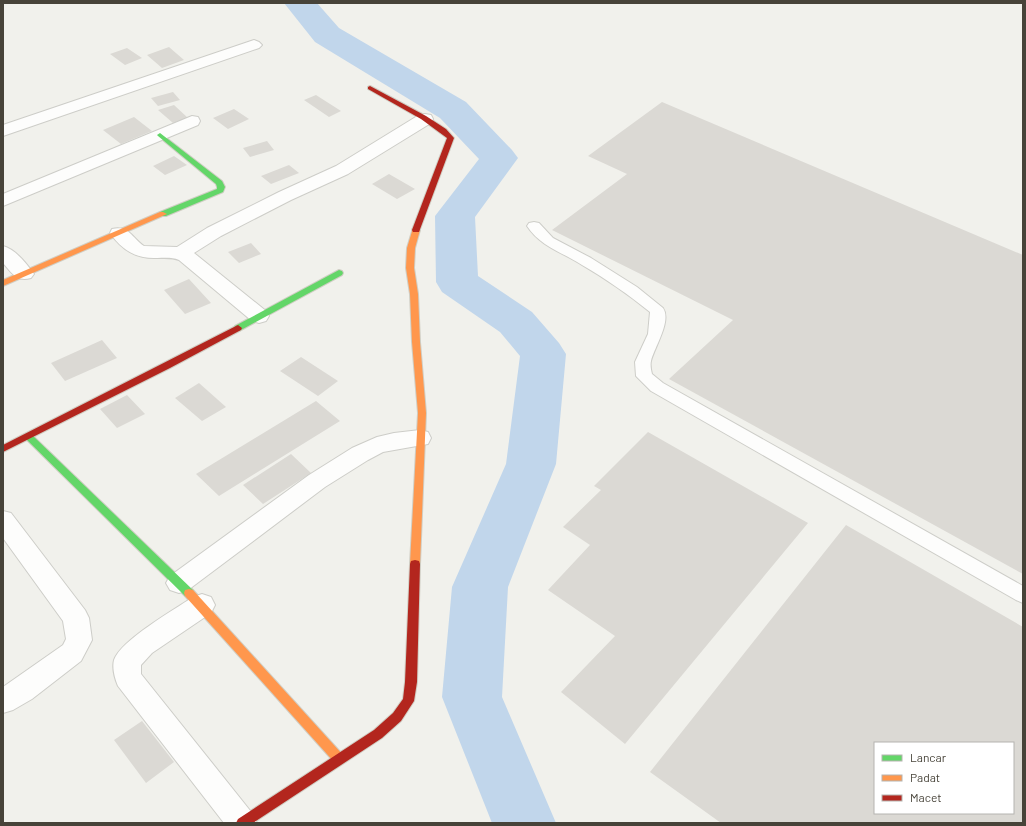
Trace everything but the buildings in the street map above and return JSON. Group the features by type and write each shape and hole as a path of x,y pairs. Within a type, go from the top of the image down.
{"street":[{"path":"3,130 254,45"},
{"path":"202,605 143,645 128,662 128,678 242,823 378,734 396,717 408,701 411,682 422,413 416,342 414,294 410,268 411,248 414,235 451,138 446,132 425,119 370,88"},
{"path":"118,233 134,248 139,250 146,252 181,253 214,232 285,196 342,170 425,119"},
{"path":"3,201 192,121"},
{"path":"3,283 220,190 221,187 219,183 160,135"},
{"path":"3,252 24,274"},
{"path":"181,253 221,283 259,316"},
{"path":"3,449 167,366 339,273"},
{"path":"29,436 202,605 339,759"},
{"path":"179,583 317,481 360,454 377,445 394,441 420,438"},
{"path":"3,520 76,618 79,640 72,653 22,690 3,702"}],"lane":[{"path":"534,226 548,241 586,261 632,290 658,311 655,334 643,362 644,376 658,387 1023,595"}],"waterway":[{"path":"300,3 327,35 453,110 499,158 455,216 457,282 516,322 543,354 531,464 480,587 472,697 524,823"}],"traffic: fast":[{"path":"160,135 219,183 221,187 220,190 163,214"},
{"path":"238,328 339,273"},
{"path":"29,437 189,593"}],"traffic: slow":[{"path":"3,283 163,214"},
{"path":"415,564 422,413 416,342 414,294 410,268 411,248 416,230"},
{"path":"189,593 339,759"}],"traffic: jam":[{"path":"370,88 424,117 451,138 416,230"},
{"path":"3,449 167,366 238,328"},
{"path":"242,823 378,734 397,717 408,701 411,682 415,564"}]}
